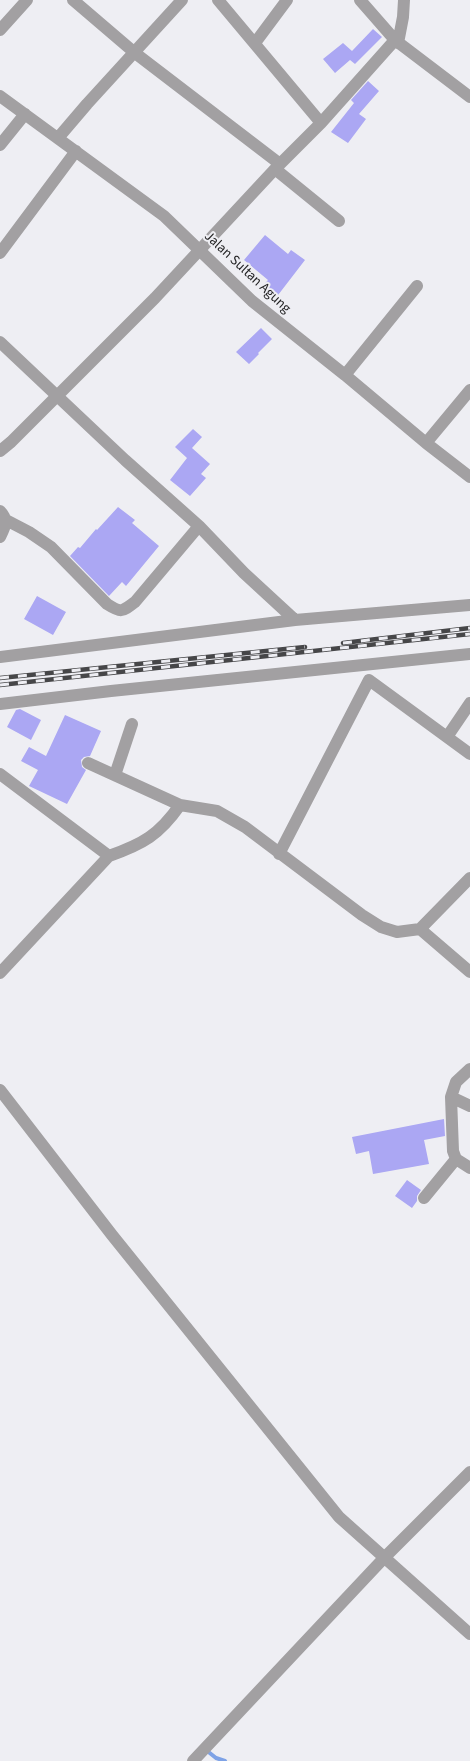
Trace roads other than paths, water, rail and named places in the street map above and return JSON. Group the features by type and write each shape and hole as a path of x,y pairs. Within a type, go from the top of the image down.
{"street":[{"path":"0,30 27,0"},
{"path":"73,0 135,53 277,166 339,222"},
{"path":"58,138 86,104 135,53 182,0"},
{"path":"218,0 321,123"},
{"path":"255,43 287,0"},
{"path":"360,0 396,41 470,97"},
{"path":"0,451 11,442 139,315 277,166 321,123 396,41 403,17 404,0"},
{"name":"Jalan Sultan Agung","path":"0,96 164,216 252,301 470,478"},
{"path":"0,144 25,114"},
{"path":"0,254 76,151"},
{"path":"345,375 417,286"},
{"path":"0,342 125,460 199,526 244,573 295,620"},
{"path":"426,443 470,390"},
{"path":"3,516 51,547 107,604 118,611 124,610 134,602 199,526"},
{"path":"0,537 6,527 3,516"},
{"path":"0,656 295,620 470,605"},
{"path":"0,704 118,690 470,654"},
{"path":"353,667 470,754"},
{"path":"279,854 369,680"},
{"path":"447,737 470,703"},
{"path":"115,775 132,724"},
{"path":"88,763 180,805 217,811 245,827 362,915 381,927 397,932 420,929 470,878"},
{"path":"0,774 109,856"},
{"path":"0,973 109,856 131,848 150,838 168,822 180,805"},
{"path":"420,929 470,972"},
{"path":"470,1069 456,1082 451,1097 453,1151 456,1159 470,1168"},
{"path":"0,1090 121,1247 339,1517 470,1634"},
{"path":"451,1097 470,1106"},
{"path":"424,1198 456,1159"},
{"path":"193,1761 384,1558 470,1472"}],"waterway":[{"path":"206,1750 216,1758 225,1761"}],"railway":[{"path":"343,643 470,628"},
{"path":"0,685 470,634"},
{"path":"0,678 305,647"}]}
